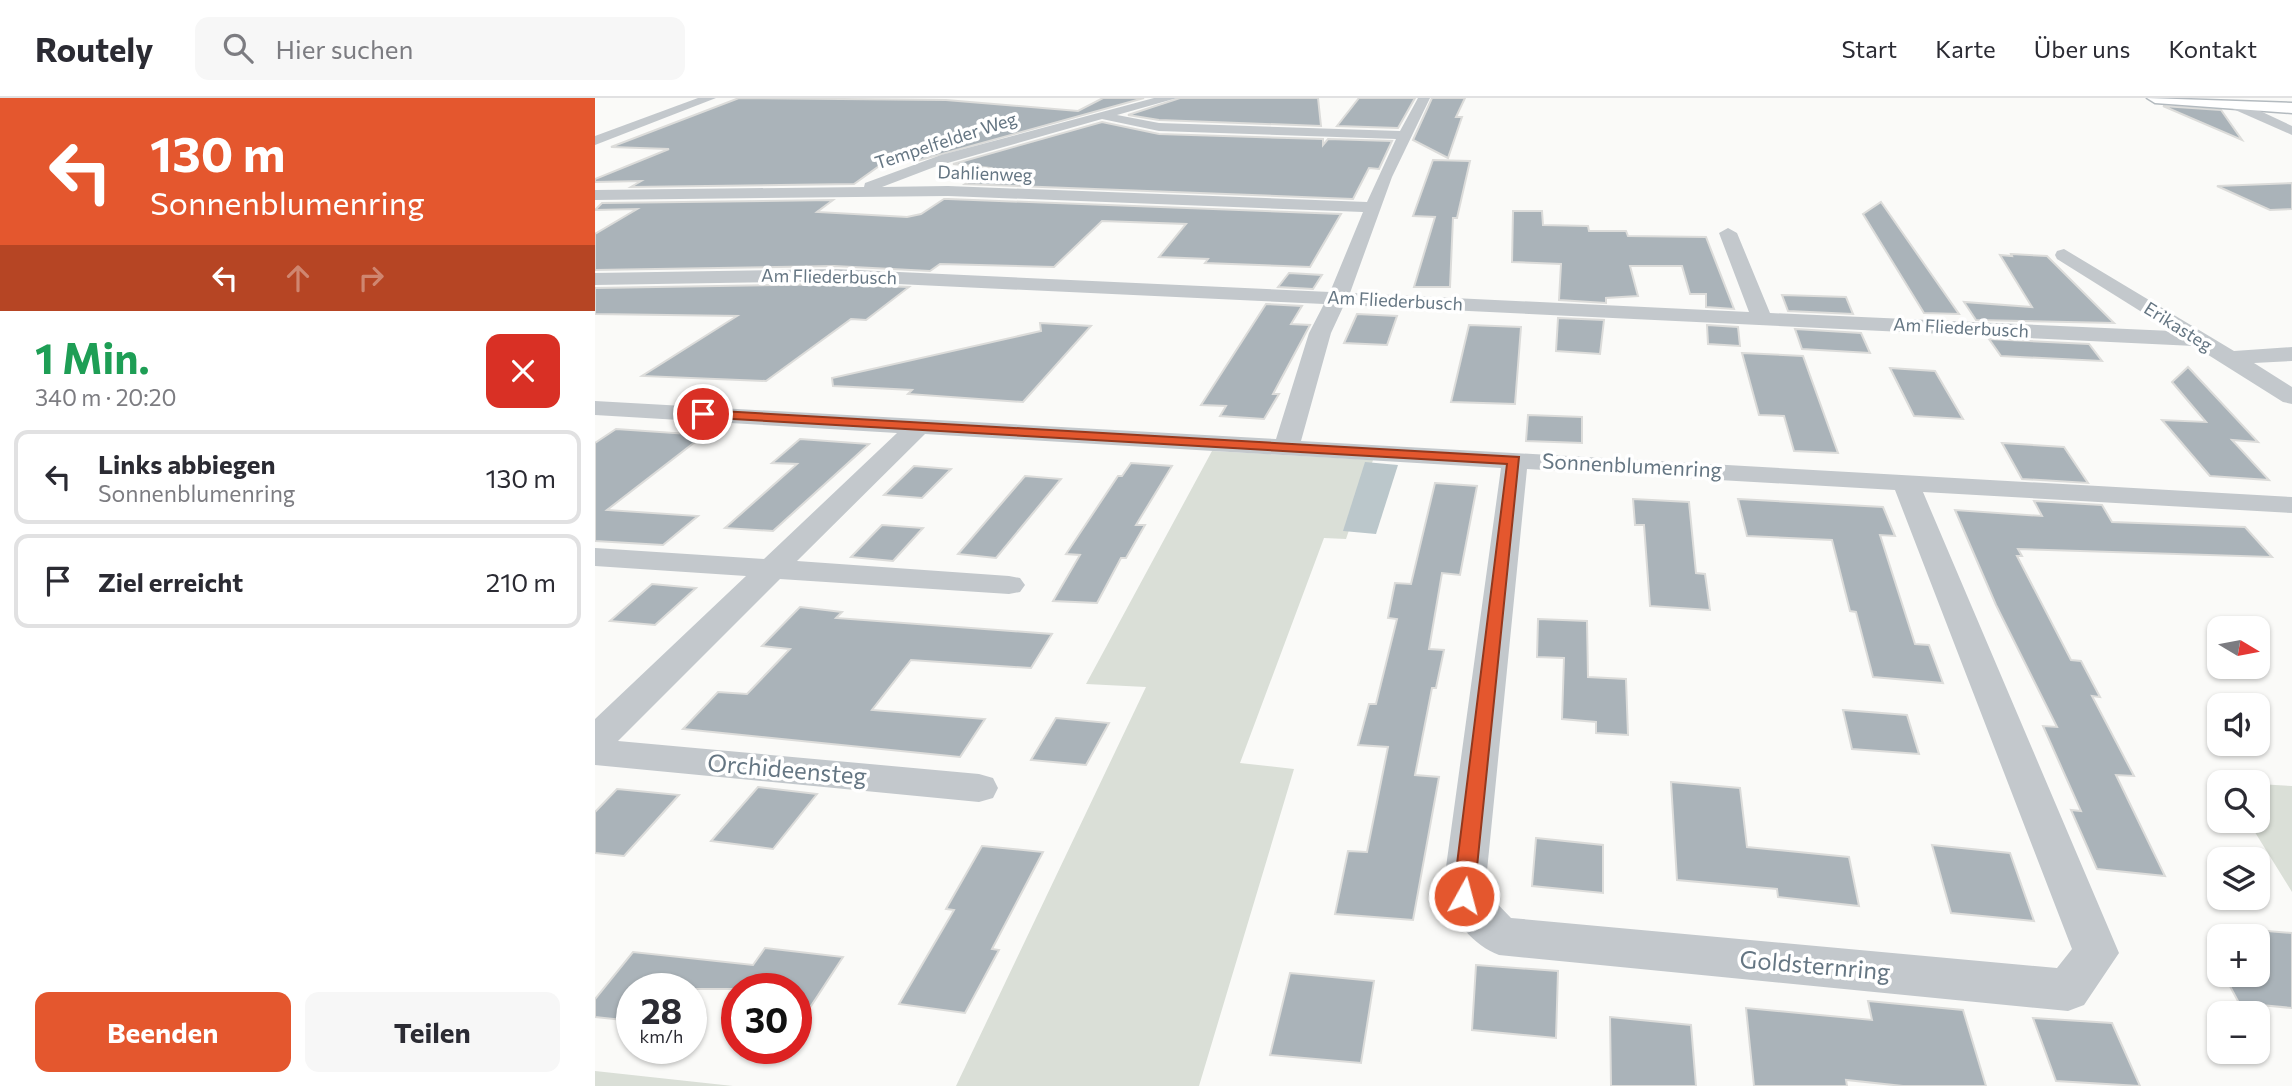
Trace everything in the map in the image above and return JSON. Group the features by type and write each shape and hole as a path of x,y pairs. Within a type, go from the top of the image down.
{"main road":[{"path":"2155,98 2292,108"}],"street":[{"path":"595,141 710,98"},
{"name":"Tempelfelder Weg","path":"857,193 914,169 1096,115 1171,98"},
{"path":"1286,448 1320,332 1347,278 1384,177 1424,98"},
{"path":"2238,106 2292,131"},
{"path":"1096,115 1159,127 1406,135"},
{"name":"Dahlienweg","path":"595,195 948,191 1375,207"},
{"path":"1728,233 1762,319"},
{"name":"Erikasteg","path":"2064,255 2292,397"},
{"name":"Am Fliederbusch","path":"595,279 834,275 2195,339"},
{"path":"2227,358 2292,354"},
{"name":"Sonnenblumenring","path":"595,408 2292,505"},
{"path":"595,741 919,426"},
{"name":"Goldsternring","path":"1515,460 1464,896 1499,936 2068,990 2096,953 1905,482"},
{"path":"595,557 1009,585"},
{"name":"Orchideensteg","path":"595,752 979,788"}],"shaded area":[{"path":"1212,451 1373,460 1346,539 1324,538 1240,763 1294,769 1199,1086 956,1086 1146,687 1086,684"},
{"path":"1365,462 1398,465 1376,534 1343,531"},
{"path":"2270,785 2292,786 2292,892 2270,856 2270,847 2264,847 2255,833 2270,833"},
{"path":"595,1071 733,1086 595,1086"}],"building":[{"path":"739,98 946,100 1078,111 1103,98 1144,98 917,161 882,164 854,184 631,187 641,181 595,182 595,179 669,149 611,147"},
{"path":"1180,98 1318,98 1321,126 1159,120 1128,115"},
{"path":"1359,98 1415,98 1398,128 1337,126"},
{"path":"1432,98 1465,98 1456,117 1462,117 1448,158 1413,140"},
{"path":"2163,106 2221,110 2242,140"},
{"path":"1102,122 1159,134 1323,139 1323,145 1328,139 1392,141 1379,169 1369,168 1353,199 965,184 990,168 953,164"},
{"path":"1433,160 1470,161 1457,218 1453,218 1450,287 1414,287 1435,217 1413,216"},
{"path":"2292,183 2292,209 2270,210 2217,186"},
{"path":"944,199 1341,214 1310,267 1205,263 1208,259 1159,257 1186,224 1102,221 1054,267 940,264 930,271 834,266 595,270 595,234 637,209 595,210 602,203 833,200 817,212 907,217 921,214"},
{"path":"1881,202 1959,314 1924,313 1863,214"},
{"path":"1513,211 1542,211 1543,225 1588,226 1589,231 1626,231 1628,236 1706,237 1734,309 1706,307 1706,294 1690,294 1682,266 1630,266 1638,296 1606,298 1606,303 1559,300 1561,264 1512,262"},
{"path":"2011,254 2047,256 2114,323 1976,320 1964,302 2032,307 2000,255 2012,256"},
{"path":"1289,273 1322,275 1313,289 1278,287"},
{"path":"834,284 909,287 866,320 851,319 766,381 642,376 737,316 595,314 595,288"},
{"path":"1782,295 1846,297 1853,314 1788,311"},
{"path":"1266,304 1302,306 1291,324 1310,325 1273,394 1279,394 1264,419 1220,416 1226,406 1201,405"},
{"path":"1357,314 1397,316 1387,345 1344,343"},
{"path":"1558,318 1604,320 1600,354 1556,351"},
{"path":"1040,323 1091,326 1023,402 908,394 912,390 833,386 832,378 1041,331"},
{"path":"1469,325 1521,327 1515,404 1451,402"},
{"path":"1707,325 1738,327 1740,346 1708,344"},
{"path":"1795,329 1861,333 1870,353 1802,349"},
{"path":"1989,339 2089,344 2102,361 2001,356"},
{"path":"1742,353 1803,356 1838,453 1794,451 1784,416 1759,415"},
{"path":"2188,367 2258,442 2232,440 2269,480 2210,476 2162,420 2206,422 2172,382"},
{"path":"1890,368 1935,371 1963,419 1914,416"},
{"path":"1528,415 1582,417 1582,443 1526,441"},
{"path":"616,429 704,435 607,510 698,516 663,545 595,541 595,443"},
{"path":"800,439 869,444 773,531 725,528 797,464 772,463"},
{"path":"2002,443 2064,447 2088,483 2022,479"},
{"path":"1131,463 1172,466 1136,525 1145,525 1126,558 1121,558 1097,603 1053,601 1080,555 1066,554 1118,476 1122,476"},
{"path":"914,466 951,469 922,498 884,495"},
{"path":"1025,476 1061,479 996,558 958,554"},
{"path":"1435,483 1477,486 1460,575 1442,573 1429,649 1444,650 1436,688 1432,688 1415,775 1439,777 1413,920 1335,914 1348,851 1367,852 1388,747 1358,745 1369,704 1376,704 1397,619 1388,618 1395,583 1411,584"},
{"path":"1633,499 1689,502 1696,573 1705,574 1710,610 1650,606 1644,525 1635,525"},
{"path":"1738,499 1883,507 1895,536 1880,535 1915,644 1929,645 1943,683 1873,677 1856,612 1850,611 1832,540 1747,536"},
{"path":"2034,501 2102,505 2112,522 2245,527 2272,557 2018,549 2022,556 2017,556 2071,660 2081,661 2100,697 2092,696 2134,776 2116,775 2165,876 2097,869 2071,810 2081,811 2043,726 2057,727 1996,605 1955,510 2042,516"},
{"path":"882,525 923,528 893,561 851,557"},
{"path":"652,584 696,588 655,625 610,621"},
{"path":"800,607 842,612 836,618 1052,634 1031,668 911,660 872,710 985,719 960,757 683,729 718,692 747,694 790,649 762,646"},
{"path":"1538,619 1587,621 1588,677 1626,679 1628,735 1596,733 1596,722 1562,719 1564,658 1537,657"},
{"path":"1843,710 1907,715 1919,754 1852,749"},
{"path":"1056,718 1109,723 1086,765 1031,760"},
{"path":"1671,782 1740,788 1747,847 1849,857 1859,906 1778,897 1777,889 1677,880"},
{"path":"758,787 817,794 773,849 711,841"},
{"path":"617,789 679,795 624,856 595,853 595,812"},
{"path":"1536,838 1603,845 1603,893 1532,886"},
{"path":"1932,845 2010,853 2034,921 1951,913"},
{"path":"982,846 1043,852 992,949 999,950 965,1013 899,1004 954,910 946,909"},
{"path":"2270,931 2292,933 2292,1008 2270,1006 2270,1001 2238,1001 2230,987 2270,987"},
{"path":"765,948 843,957 812,1004 812,973 721,973 721,989 707,989 707,973 616,973 633,952 753,965"},
{"path":"1476,965 1558,971 1556,1038 1472,1030"},
{"path":"616,973 616,1019 595,1017 595,999"},
{"path":"1290,973 1374,981 1361,1063 1270,1055"},
{"path":"1868,1001 1963,1010 1986,1086 1903,1086 1846,1080 1847,1086 1754,1086 1746,1008 1872,1020"},
{"path":"1610,1017 1691,1025 1696,1086 1611,1086"},
{"path":"2033,1018 2112,1023 2140,1086 2056,1081"}],"route":[{"path":"703,414 1515,460 1464,896"}]}
